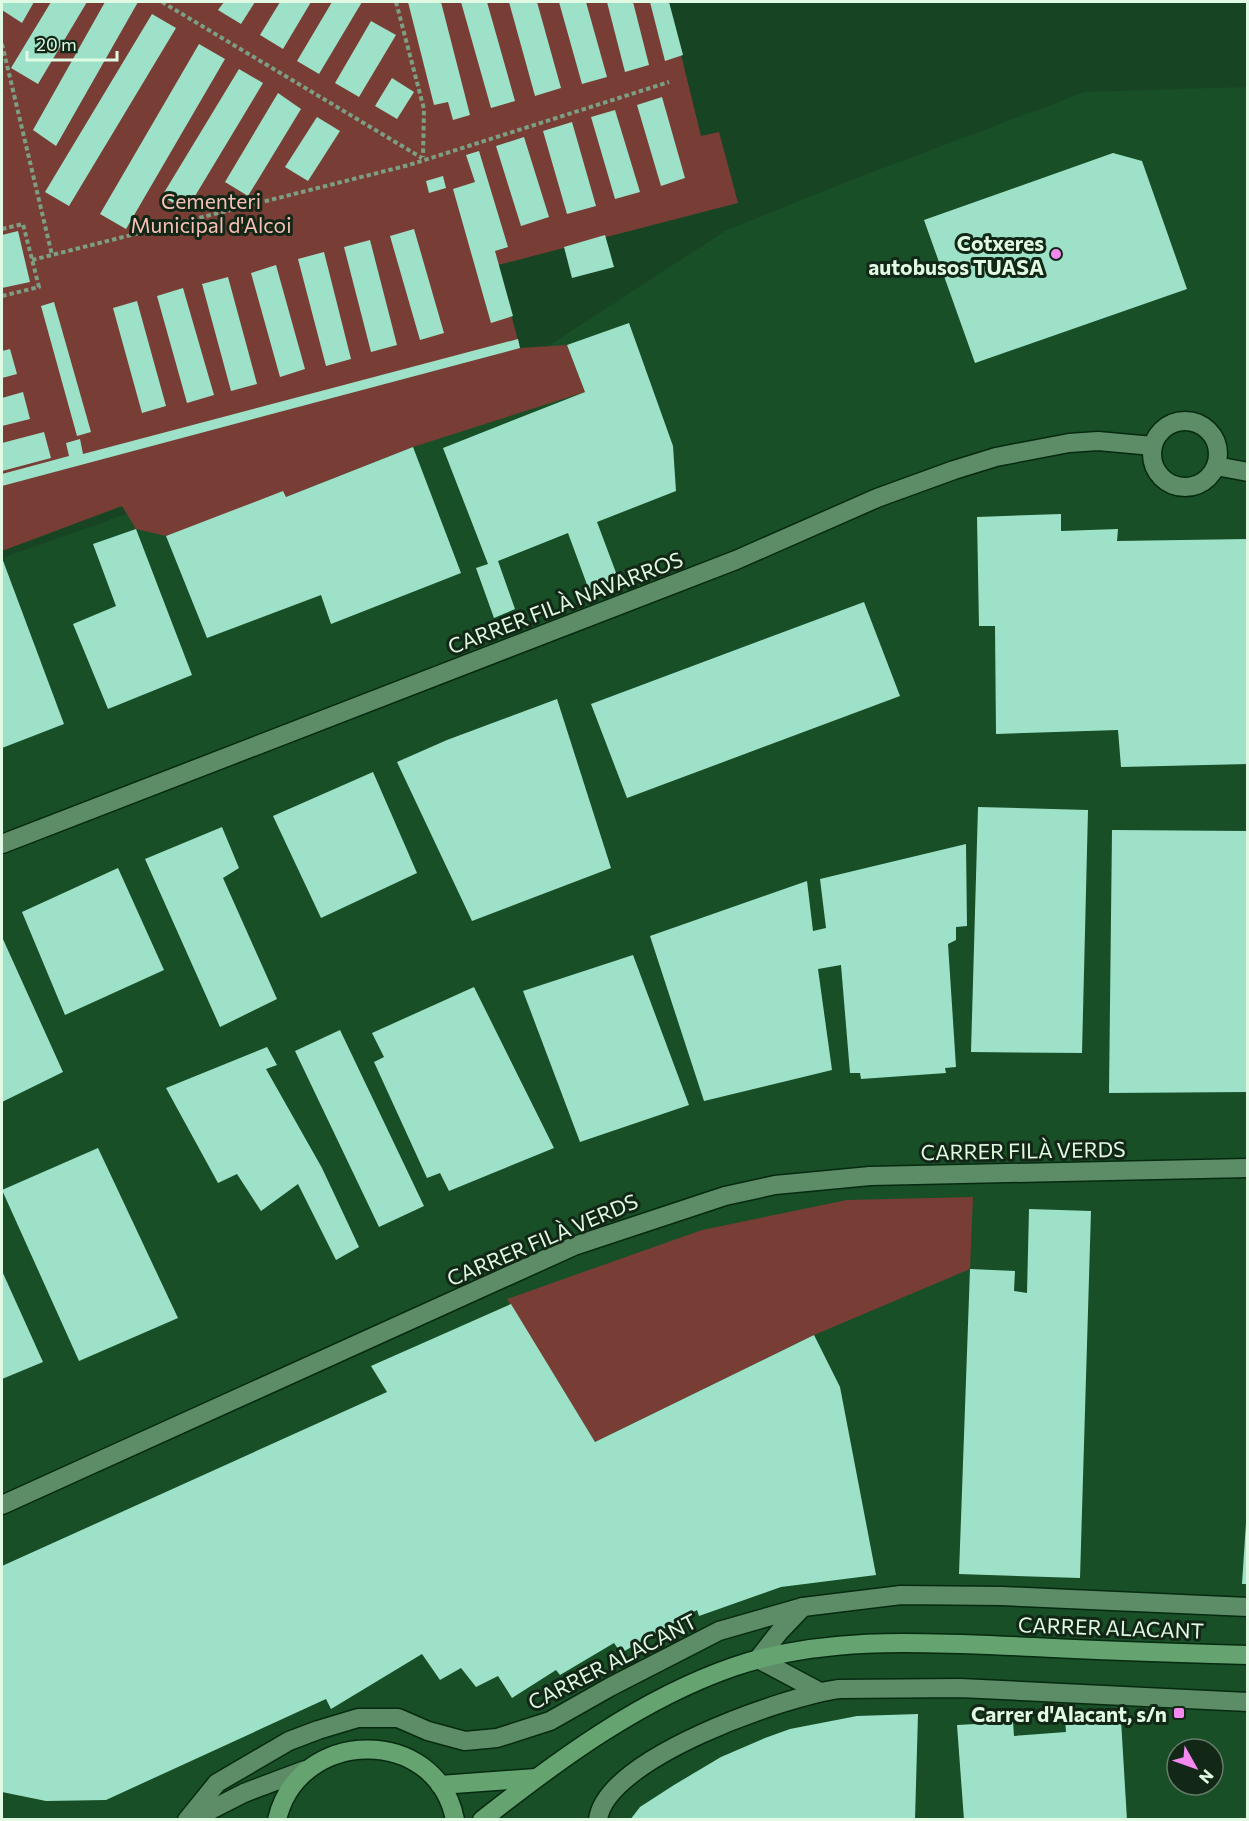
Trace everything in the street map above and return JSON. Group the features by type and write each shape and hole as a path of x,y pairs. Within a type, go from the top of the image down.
{"main road":[{"name":"CARRER ALACANT","path":"482,1820 536,1778 605,1732 680,1689 758,1659 819,1647 904,1643 1248,1655"},
{"path":"277,1820 281,1802 305,1770 331,1755 360,1748 390,1751 418,1764 440,1785 454,1810 456,1820"},
{"name":"CARRER ALACANT","path":"440,1785 536,1778"}],"street":[{"path":"1196,422 1205,427 1217,444 1216,466 1204,481 1195,486 1176,486 1166,481 1154,466 1153,446 1157,436 1174,423 1196,422"},
{"name":"CARRER FILÀ NAVARROS","path":"2,844 736,560 877,498 954,470 996,457 1069,442 1098,441 1153,446"},
{"path":"1216,466 1248,472"},
{"name":"CARRER FILÀ VERDS","path":"2,1505 574,1245 725,1196 775,1185 870,1176 1248,1168"},
{"name":"CARRER ALACANT","path":"189,1820 217,1783 289,1742 318,1730 358,1718 398,1718 428,1731 465,1741 497,1738 550,1722 610,1687 719,1631 803,1607 901,1594 1248,1607"},
{"path":"803,1607 758,1659 820,1692"},
{"path":"598,1820 599,1813 619,1784 669,1750 748,1713 820,1692 839,1689 960,1688 1248,1702"},
{"path":"189,1820 244,1793 305,1770"}],"path":[{"path":"162,2 423,158"},
{"path":"396,2 424,110 423,158"},
{"path":"2,44 52,255"},
{"path":"32,260 409,165 423,158 669,82"},
{"path":"2,229 23,224 39,287 2,296"}],"shaded area":[{"path":"1247,87 1247,1819 2,1819 2,558 484,388 725,231 846,182 1085,92"}],"green space":[{"name":"Cementeri Municipal d'Alcoi","path":"2,2 668,2 701,136 719,132 738,203 498,265 520,348 567,345 585,392 413,447 286,497 166,536 136,529 122,506 2,551"},
{"path":"973,1197 970,1269 814,1335 595,1442 507,1299 702,1230 847,1200"}],"building":[{"path":"2,2 34,2 22,23 2,10"},
{"path":"51,2 87,2 38,84 11,68"},
{"path":"105,2 138,2 56,146 33,130"},
{"path":"224,2 255,2 241,24 218,10"},
{"path":"280,2 311,2 283,49 260,35"},
{"path":"332,2 362,2 319,74 297,61"},
{"path":"408,2 441,2 470,115 453,120 448,102 434,105"},
{"path":"461,2 487,2 515,101 491,108"},
{"path":"509,2 537,2 561,88 535,96"},
{"path":"559,2 586,2 607,77 582,84"},
{"path":"607,2 633,2 649,65 625,72"},
{"path":"650,2 669,2 683,55 665,61"},
{"path":"152,14 176,28 69,206 45,192"},
{"path":"371,21 396,35 359,97 335,83"},
{"path":"199,44 225,59 126,229 100,214"},
{"path":"239,69 263,83 186,211 162,196"},
{"path":"392,78 414,92 397,119 375,106"},
{"path":"278,93 301,109 248,196 225,182"},
{"path":"662,97 685,178 661,186 637,105"},
{"path":"615,110 640,192 615,199 591,117"},
{"path":"317,117 340,131 308,181 285,167"},
{"path":"572,122 596,206 567,214 543,131"},
{"path":"524,137 549,217 521,226 496,146"},
{"path":"479,151 508,247 495,251 513,316 491,323 453,189 475,182 466,155"},
{"name":"Cotxeres autobusos TUASA","path":"1113,153 1142,161 1187,289 975,363 924,220"},
{"path":"443,176 446,188 429,193 426,181"},
{"path":"414,229 444,333 420,340 390,236"},
{"path":"18,231 30,282 2,288 2,235"},
{"path":"605,235 614,267 572,278 564,247"},
{"path":"370,240 397,345 371,352 344,247"},
{"path":"324,252 351,359 326,366 298,259"},
{"path":"276,265 305,369 280,377 251,273"},
{"path":"228,277 257,384 231,391 202,284"},
{"path":"183,288 214,395 187,403 157,296"},
{"path":"137,301 166,406 142,413 113,308"},
{"path":"54,302 91,432 77,436 41,306"},
{"path":"629,323 673,446 676,491 597,522 618,578 589,590 568,533 498,561 515,609 494,618 476,568 488,564 443,448 585,392 567,345"},
{"path":"518,339 520,348 2,486 2,474 69,456 66,443 80,439 83,454"},
{"path":"10,349 17,374 2,378 2,351"},
{"path":"23,392 30,419 2,426 2,398"},
{"path":"44,432 51,458 2,471 2,443"},
{"path":"413,447 461,573 331,624 321,595 207,638 166,536 283,491 286,497"},
{"path":"1061,514 1061,531 1118,529 1117,541 1248,539 1248,764 1121,767 1118,730 996,734 995,626 979,626 977,517"},
{"path":"136,529 192,675 108,709 73,624 116,606 93,544"},
{"path":"2,558 64,724 2,748"},
{"path":"864,602 900,696 627,798 591,704"},
{"path":"557,699 611,868 472,921 397,762 447,740"},
{"path":"373,772 417,873 321,918 273,816"},
{"path":"978,807 1088,810 1082,1053 971,1052"},
{"path":"222,827 239,868 223,878 277,999 220,1027 145,859"},
{"path":"1112,830 1248,831 1248,1092 1109,1093"},
{"path":"966,844 967,926 956,927 956,940 948,944 956,1067 945,1068 946,1073 861,1079 860,1073 850,1073 841,965 818,969 832,1070 704,1101 650,936 807,881 813,931 826,928 820,879"},
{"path":"118,868 164,970 65,1015 22,912"},
{"path":"2,937 63,1072 2,1102"},
{"path":"633,955 689,1105 580,1142 523,991"},
{"path":"474,987 554,1148 449,1191 440,1173 427,1178 374,1062 384,1057 372,1033"},
{"path":"340,1030 424,1206 379,1227 295,1051"},
{"path":"267,1047 277,1065 266,1069 322,1168 359,1247 336,1260 298,1184 261,1211 237,1174 218,1183 166,1088"},
{"path":"98,1148 178,1318 79,1361 2,1190"},
{"path":"1029,1209 1091,1211 1080,1578 959,1574 970,1269 1015,1271 1014,1291 1027,1293"},
{"path":"2,1271 43,1362 2,1379"},
{"path":"511,1304 595,1442 814,1335 840,1387 876,1575 781,1587 699,1616 697,1610 621,1653 614,1643 560,1675 556,1670 512,1698 498,1676 476,1687 461,1668 440,1680 422,1654 331,1709 326,1699 106,1800 46,1801 2,1792 2,1566 387,1392 371,1366"},
{"path":"1246,1523 1248,1523 1248,1584 1242,1584"},
{"path":"918,1714 915,1820 630,1820 640,1807 674,1785 721,1757 765,1738 790,1729 857,1716"},
{"path":"1065,1718 1121,1720 1127,1820 964,1820 957,1725 1013,1722 1014,1736 1066,1732"}],"place":[{"name":"Cotxeres autobusos TUASA","path":"1056,254"},
{"name":"Carrer d'Alacant, s/n","path":"1179,1713"}]}
